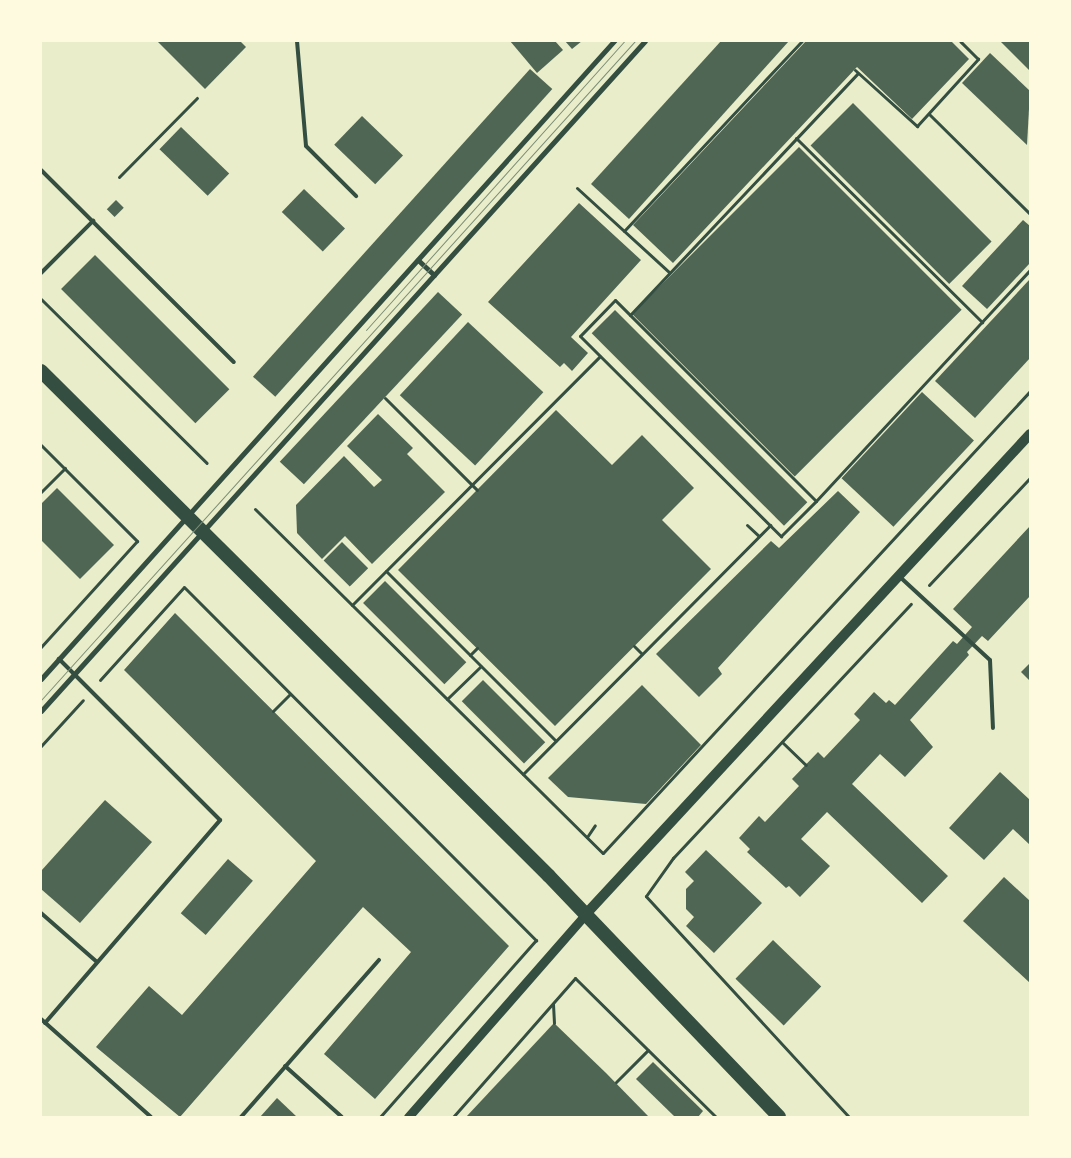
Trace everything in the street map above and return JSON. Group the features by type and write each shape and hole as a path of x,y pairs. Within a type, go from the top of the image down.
{"highway":[{"path":"41,371 586,914 779,1117"}],"main road":[{"path":"586,914 1030,434"}],"street":[{"path":"41,679 614,41"},
{"path":"41,711 645,41"},
{"path":"418,260 434,275"},
{"path":"408,1117 586,914"}],"lane":[{"path":"297,41 306,146 356,196"},
{"path":"41,170 234,362"},
{"path":"41,273 92,221"},
{"path":"899,576 990,660 993,728"},
{"path":"59,659 220,820 97,962 43,1021 151,1117"},
{"path":"41,912 97,962"},
{"path":"241,1117 379,960"},
{"path":"285,1066 342,1117"}],"path":[{"path":"624,231 802,41"},
{"path":"630,315 796,138 856,71 917,126 978,59 960,41"},
{"path":"119,177 197,98"},
{"path":"929,114 1030,214"},
{"path":"796,138 982,322"},
{"path":"577,188 670,272"},
{"path":"816,501 615,300 580,336 781,536 816,501 1030,270"},
{"path":"41,299 207,463"},
{"path":"352,605 600,356"},
{"path":"254,509 603,853 1030,391"},
{"path":"385,398 477,490"},
{"path":"41,445 137,540 41,647"},
{"path":"41,492 65,468"},
{"path":"849,1117 646,896 673,858 1030,478"},
{"path":"747,525 759,536"},
{"path":"523,774 770,525"},
{"path":"386,571 556,741"},
{"path":"41,746 184,587 536,940 380,1117"},
{"path":"634,646 642,654"},
{"path":"470,655 477,648"},
{"path":"447,699 480,666"},
{"path":"273,712 290,694"},
{"path":"782,742 806,765"},
{"path":"587,837 595,825"},
{"path":"453,1117 575,978 716,1117"},
{"path":"553,1004 554,1023"},
{"path":"616,1082 648,1050"}],"building":[{"path":"157,41 240,41 246,47 205,89"},
{"path":"510,41 555,41 563,50 537,73"},
{"path":"565,41 582,41 572,49"},
{"path":"721,41 789,41 629,219 591,184"},
{"path":"806,41 951,41 969,59 912,119 857,67 673,263 633,225"},
{"path":"1000,41 1030,41 1030,71"},
{"path":"990,53 1030,91 1027,145 962,83"},
{"path":"530,69 552,89 275,397 253,377"},
{"path":"853,103 992,242 949,284 811,145"},
{"path":"362,116 403,156 375,184 334,145"},
{"path":"181,127 229,174 208,196 159,149"},
{"path":"799,147 962,310 795,477 632,314"},
{"path":"304,189 345,229 323,252 282,212"},
{"path":"116,200 124,208 115,217 107,209"},
{"path":"579,203 641,260 571,337 588,353 572,371 564,363 560,367 488,302"},
{"path":"1023,220 1030,226 1030,263 987,309 962,286"},
{"path":"95,255 229,389 195,423 61,289"},
{"path":"1030,279 1030,358 975,418 935,381"},
{"path":"438,292 462,315 304,484 280,462"},
{"path":"615,310 807,502 784,526 592,333"},
{"path":"468,322 543,392 475,465 400,395"},
{"path":"922,392 974,440 893,527 842,478"},
{"path":"556,410 612,465 642,435 694,488 662,520 711,569 555,726 398,570"},
{"path":"378,414 413,448 407,454 445,492 372,564 345,536 322,559 297,533 296,505 344,456 374,487 382,480 347,446"},
{"path":"57,488 114,545 80,579 41,540 41,504"},
{"path":"838,491 860,512 718,668 722,674 699,697 656,654 771,541 779,548"},
{"path":"1030,526 1030,596 988,641 982,636 967,652 969,655 910,720 933,747 905,777 880,754 852,784 948,876 922,903 827,812 801,839 830,866 800,897 789,886 786,888 747,852 750,849 739,838 759,816 765,822 799,786 792,779 818,752 824,758 860,720 854,714 874,692 886,703 889,700 895,705 953,641 957,644 972,627 953,609"},
{"path":"342,542 368,568 350,587 324,560"},
{"path":"385,581 466,662 444,684 363,603"},
{"path":"175,613 509,946 375,1099 324,1054 411,952 363,907 180,1117 96,1047 149,986 182,1015 316,861 124,670"},
{"path":"1030,663 1030,681 1021,672"},
{"path":"483,680 545,742 524,763 462,701"},
{"path":"642,685 701,745 646,804 568,797 548,778"},
{"path":"1000,772 1030,800 1030,845 1013,829 984,860 949,828"},
{"path":"105,800 152,842 80,923 41,889 41,871"},
{"path":"706,850 762,903 714,953 686,926 694,917 686,909 686,889 694,881 685,872"},
{"path":"228,859 253,881 206,935 181,913"},
{"path":"1004,877 1030,901 1030,983 963,921"},
{"path":"773,940 821,987 784,1025 735,979"},
{"path":"554,1023 606,1073 649,1117 466,1117"},
{"path":"653,1062 703,1111 698,1117 675,1117 636,1079"},
{"path":"277,1098 297,1117 260,1117"}],"tram line":[{"path":"366,330 624,41"},
{"path":"41,700 635,41"}]}
